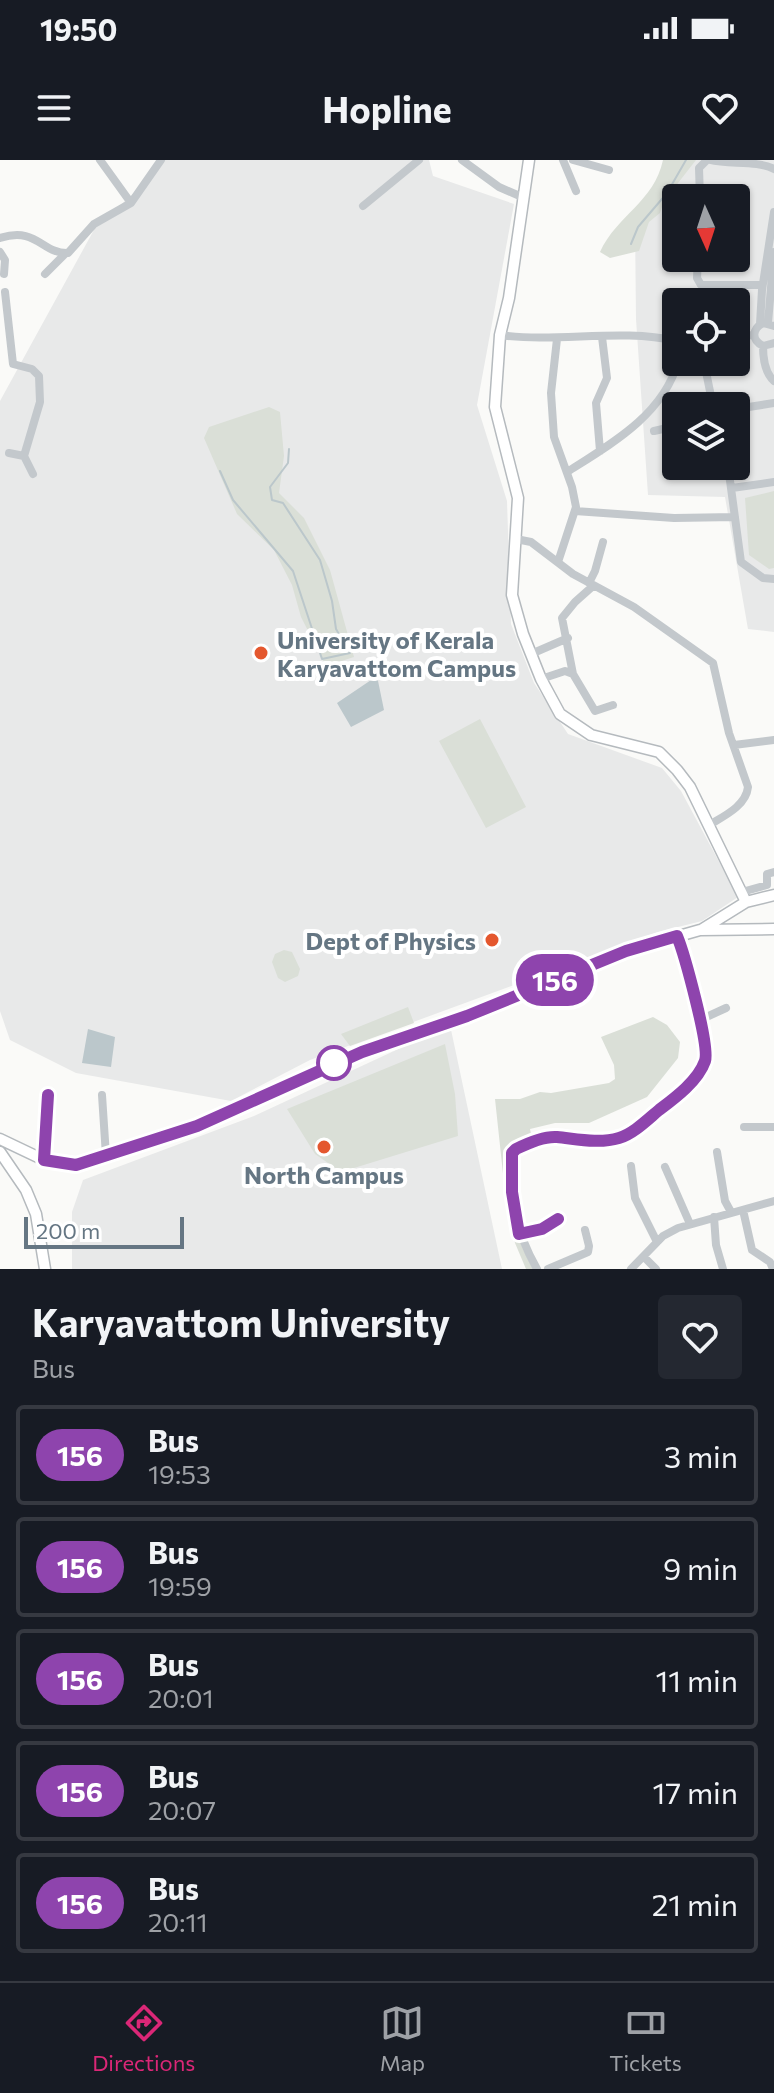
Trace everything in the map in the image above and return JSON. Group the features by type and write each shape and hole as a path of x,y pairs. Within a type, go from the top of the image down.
{"main road":[{"path":"529,160 509,298 500,335 495,407 518,498 512,595 541,679 560,714 576,727 613,742 659,752 690,787 744,897"},
{"path":"700,930 744,897 774,895"},
{"path":"0,1139 44,1160 76,1165 197,1126 362,1052 467,1016 626,951 700,930 774,929"},
{"path":"0,1152 26,1190 36,1214 44,1269"}],"street":[{"path":"100,160 131,203"},
{"path":"45,274 70,252 94,224 131,203 161,160"},
{"path":"363,206 419,160"},
{"path":"462,160 499,187 522,197"},
{"path":"563,160 576,191"},
{"path":"573,160 609,170"},
{"path":"700,184 699,168 708,160 767,165 774,169"},
{"path":"762,290 774,212"},
{"path":"0,238 22,234 65,254"},
{"path":"0,252 5,260 4,274"},
{"path":"767,324 774,252"},
{"path":"697,272 701,285 762,285 767,324"},
{"path":"5,292 13,364 36,372 40,384 40,402 24,456 33,474"},
{"path":"500,335 534,340 662,338"},
{"path":"600,451 596,403 607,378 602,337"},
{"path":"750,338 763,346 764,361 774,381"},
{"path":"557,339 552,379 554,437 567,472 575,511 558,562"},
{"path":"763,346 774,343"},
{"path":"567,472 643,418 674,376"},
{"path":"750,407 774,403"},
{"path":"654,431 662,429"},
{"path":"9,453 24,456"},
{"path":"731,480 741,562 763,578 774,579"},
{"path":"732,488 774,482"},
{"path":"575,511 674,518 735,517"},
{"path":"516,539 531,542 560,566 634,607 713,663 748,792 729,813 709,825"},
{"path":"603,542 591,584 562,618 573,674 595,711 613,705"},
{"path":"531,654 568,638"},
{"path":"541,679 565,671 573,674"},
{"path":"734,745 774,740"},
{"path":"744,897 767,885 767,874 774,872"},
{"path":"537,1269 519,1234 512,1192 512,1153 525,1145 555,1137 574,1141 619,1138 693,1080 702,1068 707,1053 687,963 677,936"},
{"path":"700,1020 726,1008"},
{"path":"44,1160 48,1095"},
{"path":"102,1095 106,1156"},
{"path":"744,1127 774,1127"},
{"path":"717,1152 725,1201 731,1212"},
{"path":"631,1166 635,1198 657,1242"},
{"path":"665,1167 690,1224"},
{"path":"631,1269 663,1236 690,1224 774,1201"},
{"path":"743,1210 750,1245 770,1262 773,1269"},
{"path":"714,1217 716,1245 723,1269"},
{"path":"519,1234 542,1229 558,1219"},
{"path":"548,1269 588,1252 585,1230"},
{"path":"644,1257 656,1269"}],"shaded area":[{"name":"University of Kerala Karyavattom Campus","path":"161,160 429,160 433,176 514,204 477,405 507,501 511,624 534,683 568,734 662,768 681,791 738,897 702,921 658,932 310,1060 231,1101 76,1073 10,1040 0,1011 0,401 95,228 157,172"},
{"path":"663,160 696,160 677,184 662,184 660,213 649,222 639,251 610,258 600,252 607,239 644,198"},
{"path":"689,160 774,160 774,632 748,629 725,497 648,495 636,319 635,223 662,192 662,272 750,272 750,184 668,184"},
{"path":"269,407 280,412 284,456 279,493 304,518 330,570 354,657 326,666 301,617 292,585 274,550 237,514 204,438 209,427"},
{"path":"774,491 774,568 769,569 749,555 745,498"},
{"path":"377,676 384,710 351,727 337,703"},
{"path":"480,719 526,807 486,828 439,741"},
{"path":"284,950 292,952 300,969 298,976 285,982 278,978 272,962 275,954"},
{"path":"408,1007 414,1023 350,1046 341,1034"},
{"path":"653,1017 667,1025 680,1042 678,1058 647,1097 589,1123 555,1123 530,1129 532,1139 514,1147 510,1196 518,1237 533,1269 526,1269 507,1211 495,1099 520,1099 540,1092 551,1093 609,1083 615,1079 614,1065 601,1037"},
{"name":"North Campus","path":"450,1025 502,1269 72,1269 72,1212 83,1180 254,1116"},
{"path":"88,1029 115,1037 111,1067 82,1063"},
{"path":"445,1044 455,1094 458,1136 341,1172 315,1154 287,1109"}],"waterway":[{"path":"631,244 638,227 667,193 686,160"},
{"path":"220,471 233,500 293,571 322,659 350,653 336,629 332,601 320,560 283,503 272,500 270,487 288,463 289,449"}],"bus line":[{"name":"156","path":"48,1095 44,1160 76,1165 197,1126 362,1052 467,1016 626,951 677,936 687,963 703,1032 707,1053 704,1063 693,1080 627,1135 609,1140 574,1141 555,1137 537,1140 512,1153 514,1217 519,1234 542,1229 558,1219"}],"place":[{"name":"University of Kerala Karyavattom Campus","path":"261,653"},
{"name":"Dept of Physics","path":"492,940"},
{"name":"North Campus","path":"324,1147"}]}
